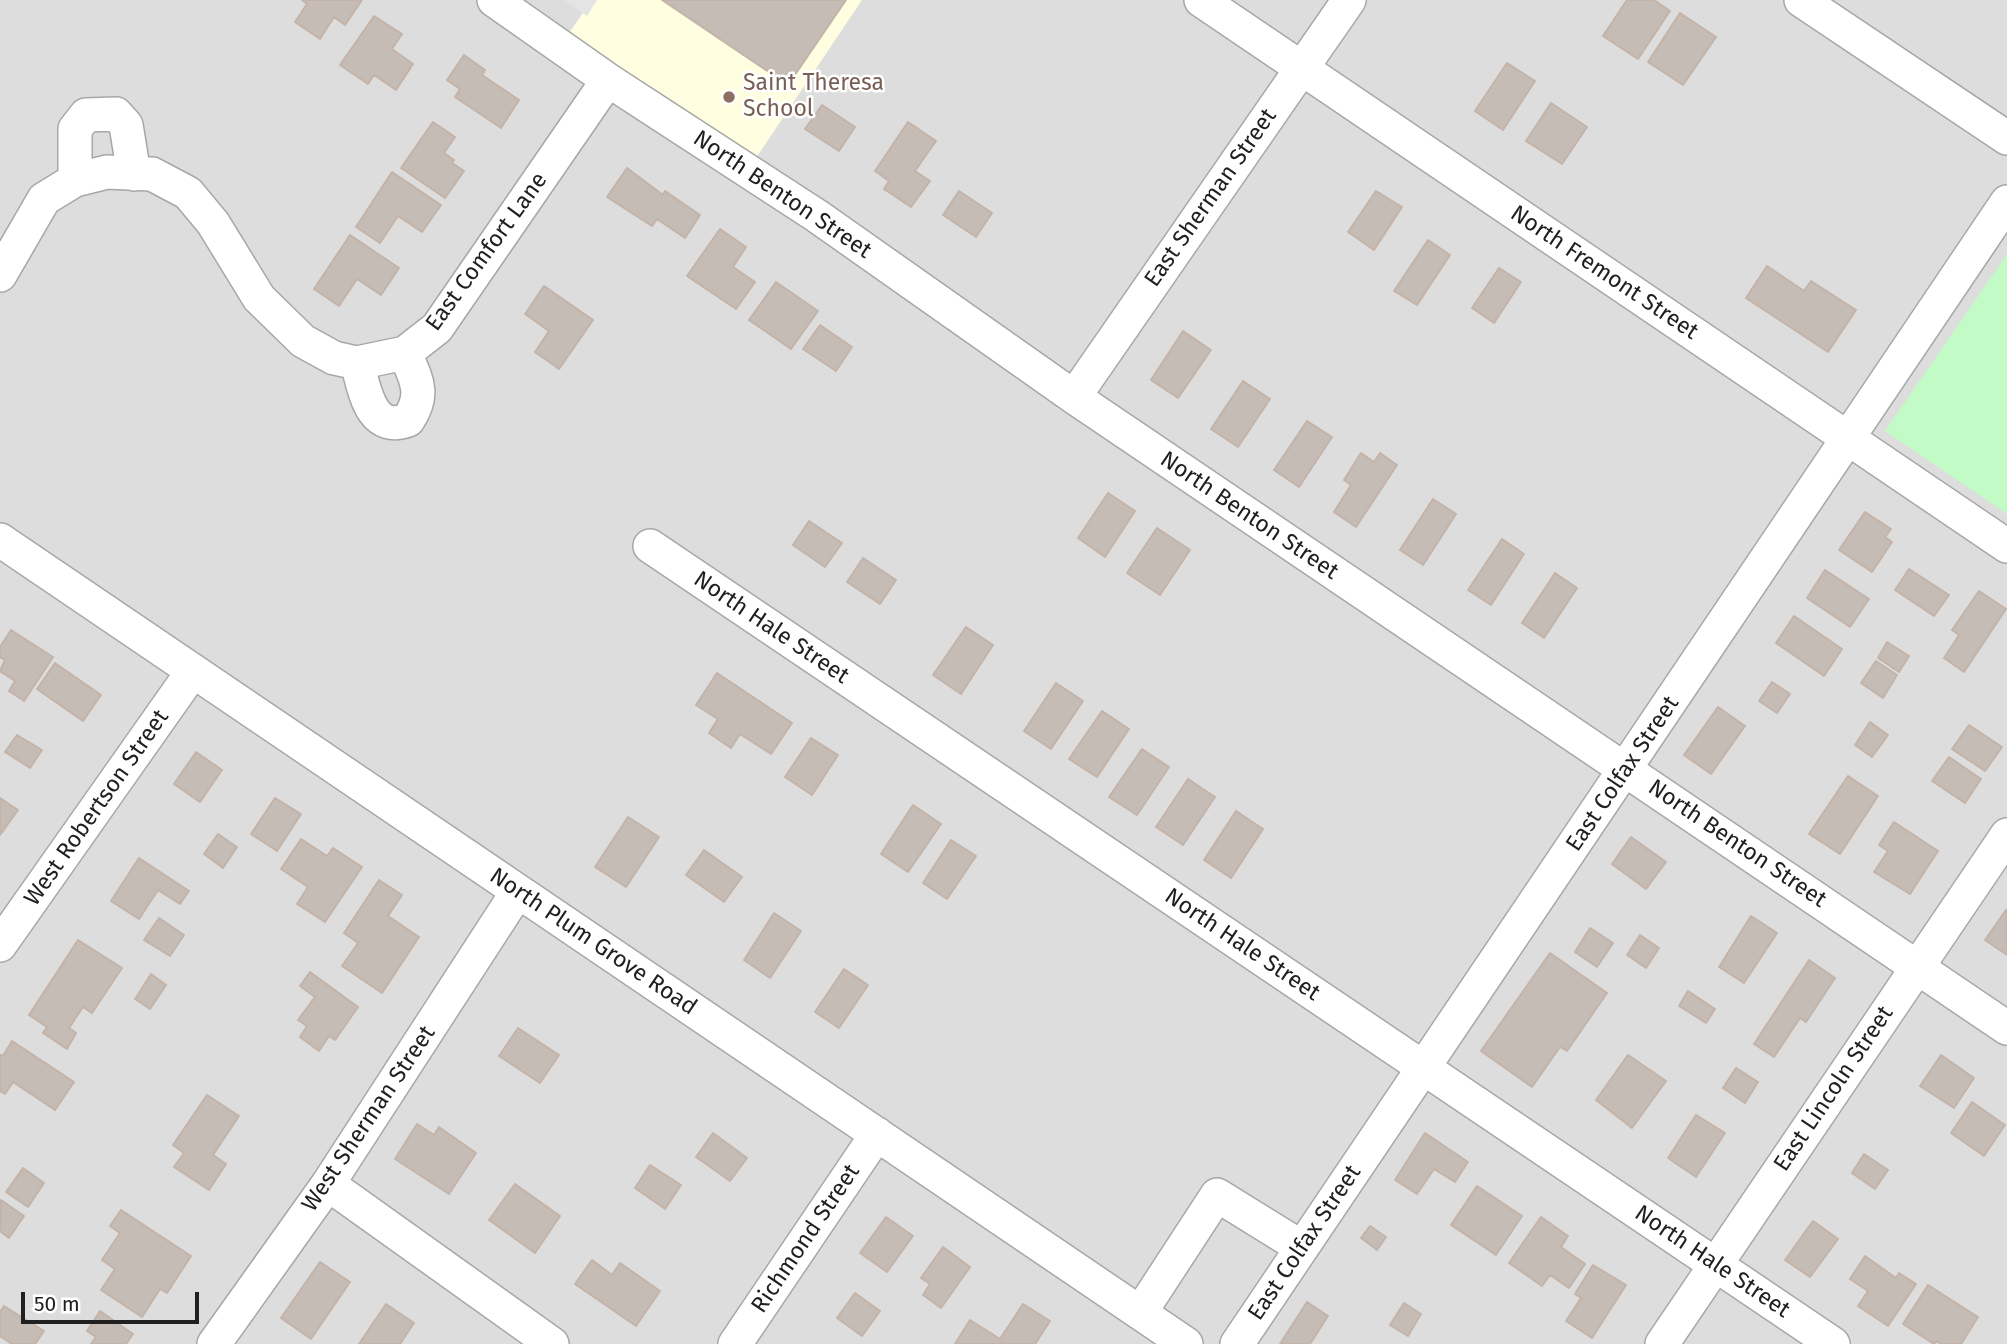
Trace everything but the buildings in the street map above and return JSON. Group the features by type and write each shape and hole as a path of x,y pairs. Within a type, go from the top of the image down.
{"street":[{"name":"North Benton Street","path":"494,0 608,80 817,216 1074,397 2007,1028"},
{"name":"North Fremont Street","path":"1201,0 2007,546"},
{"name":"East Sherman Street","path":"1074,397 1349,0"},
{"path":"1801,0 2007,138"},
{"name":"East Comfort Lane","path":"405,353 437,328 608,80"},
{"path":"75,180 75,129 86,115 104,113 116,114 126,125 134,174"},
{"path":"0,275 44,199 75,180 107,172 152,174 188,193 213,223 258,298 303,341 334,358 357,363 405,353 416,379 419,397 408,420 398,424 384,421 373,412 357,363"},
{"name":"East Colfax Street","path":"1237,1344 2007,202"},
{"name":"North Plum Grove Road","path":"0,540 1186,1344"},
{"name":"North Hale Street","path":"650,546 1833,1344"},
{"name":"West Robertson Street","path":"0,945 193,671"},
{"name":"East Lincoln Street","path":"1662,1344 2007,835"},
{"name":"West Sherman Street","path":"214,1344 328,1184 518,891"},
{"name":"Richmond Street","path":"735,1344 877,1134"},
{"path":"328,1184 552,1344"},
{"path":"1140,1313 1217,1195 1301,1247"}],"shaded area":[{"path":"0,0 2007,0 2007,1344 0,1344"},
{"path":"564,0 597,0 587,16"},
{"name":"Saint Theresa School","path":"592,0 862,0 754,161 569,33"}],"green space":[{"path":"2007,254 2007,514 1885,431"}],"place":[{"name":"Saint Theresa School","path":"729,97"}]}
